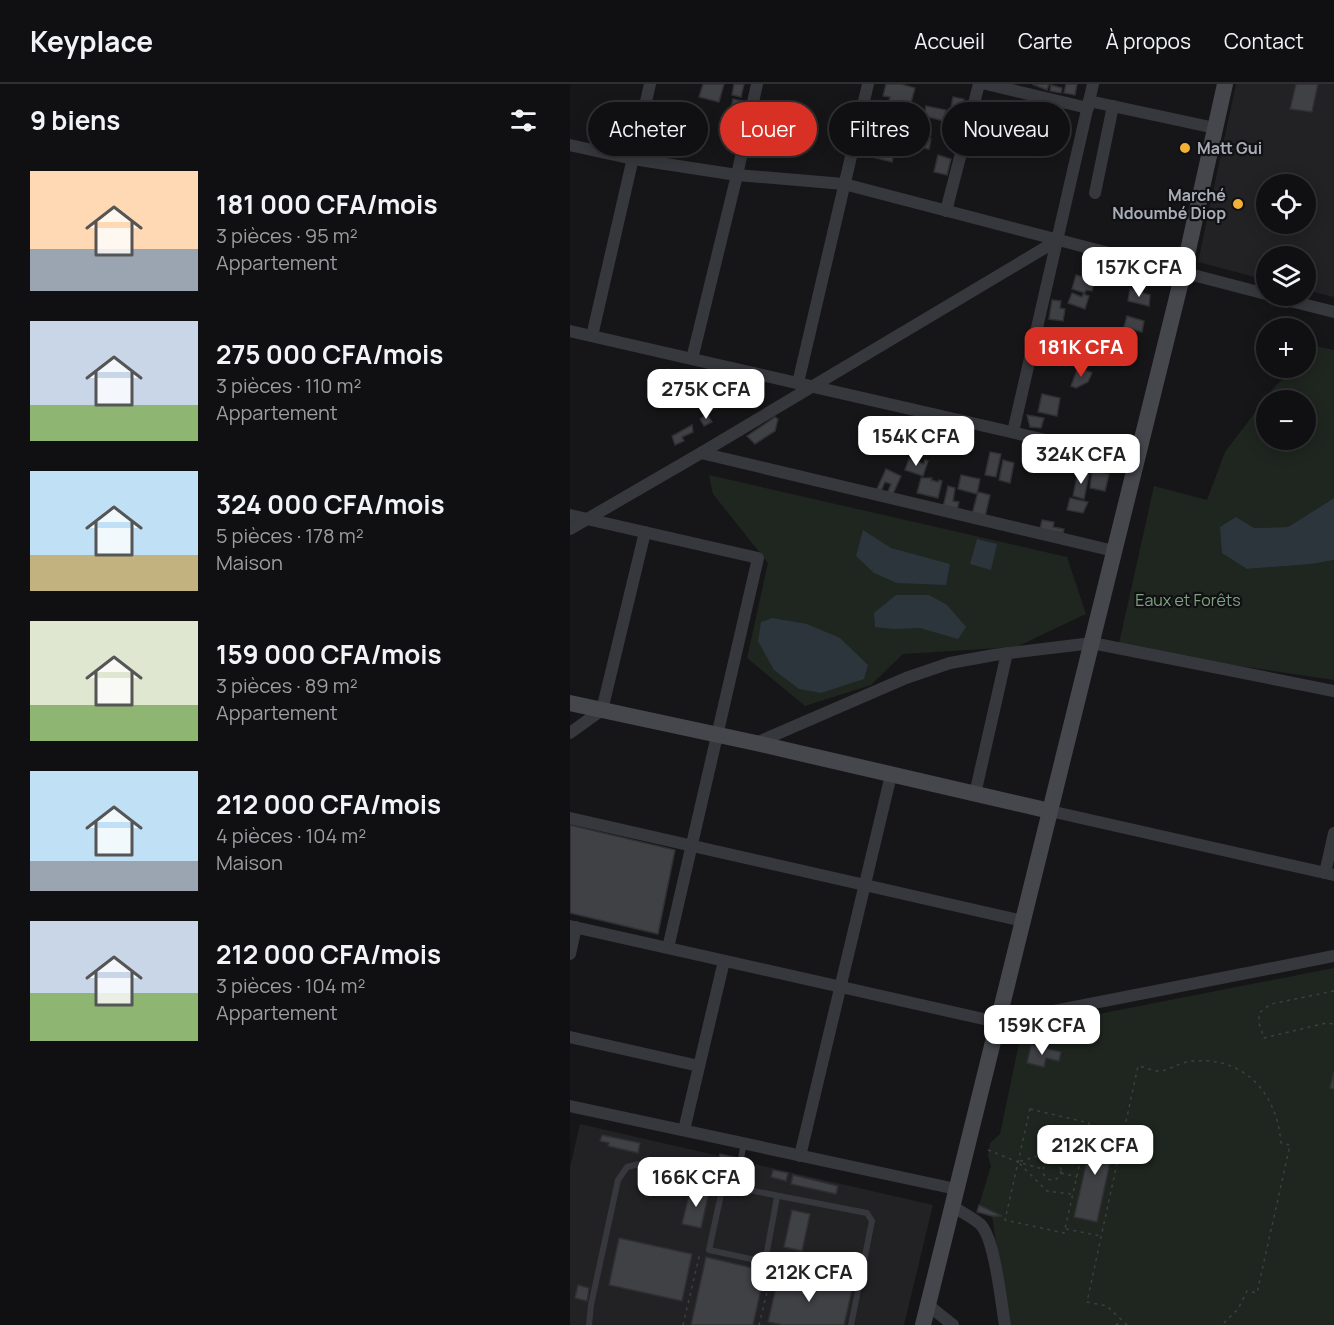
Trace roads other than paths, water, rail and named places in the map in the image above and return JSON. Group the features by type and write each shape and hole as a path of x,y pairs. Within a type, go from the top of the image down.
{"street":[{"path":"592,336 650,84"},
{"path":"692,359 757,84"},
{"path":"798,383 867,84"},
{"path":"946,211 979,84"},
{"path":"986,84 1089,105 1113,106 1215,128"},
{"path":"1013,432 1093,84"},
{"path":"923,1325 1183,273 1225,84"},
{"path":"1095,193 1113,106"},
{"path":"570,145 633,159 737,175 844,184 1256,291"},
{"path":"570,529 1058,240"},
{"path":"1310,306 1334,312"},
{"path":"570,331 1137,461"},
{"path":"701,453 1114,551"},
{"path":"570,515 758,558 668,948"},
{"path":"570,733 602,710 645,532"},
{"path":"756,743 906,678 950,663 1007,653 1092,643 1334,691"},
{"path":"975,794 1007,653"},
{"path":"570,703 756,743 1330,874 1334,833"},
{"path":"800,1156 891,775"},
{"path":"570,818 1023,921"},
{"path":"570,954 573,927 997,1022 1334,956"},
{"path":"684,1131 724,961"},
{"path":"570,1037 699,1066"},
{"path":"570,1106 956,1189"},
{"path":"952,1206 982,1225 987,1235 995,1261 1005,1325"},
{"path":"928,1305 952,1325"}],"lane":[{"path":"735,1188 744,1143"},
{"path":"589,1325 591,1305 618,1180 627,1167 639,1164 735,1188 867,1213 872,1221 851,1325"},
{"path":"723,1185 709,1250 765,1262 777,1197"}],"place":[{"name":"Matt Gui","path":"1185,148"},
{"name":"Marché Ndoumbé Diop","path":"1238,204"}],"park label":[{"name":"Eaux et Forêts","path":"1188,600"}]}
